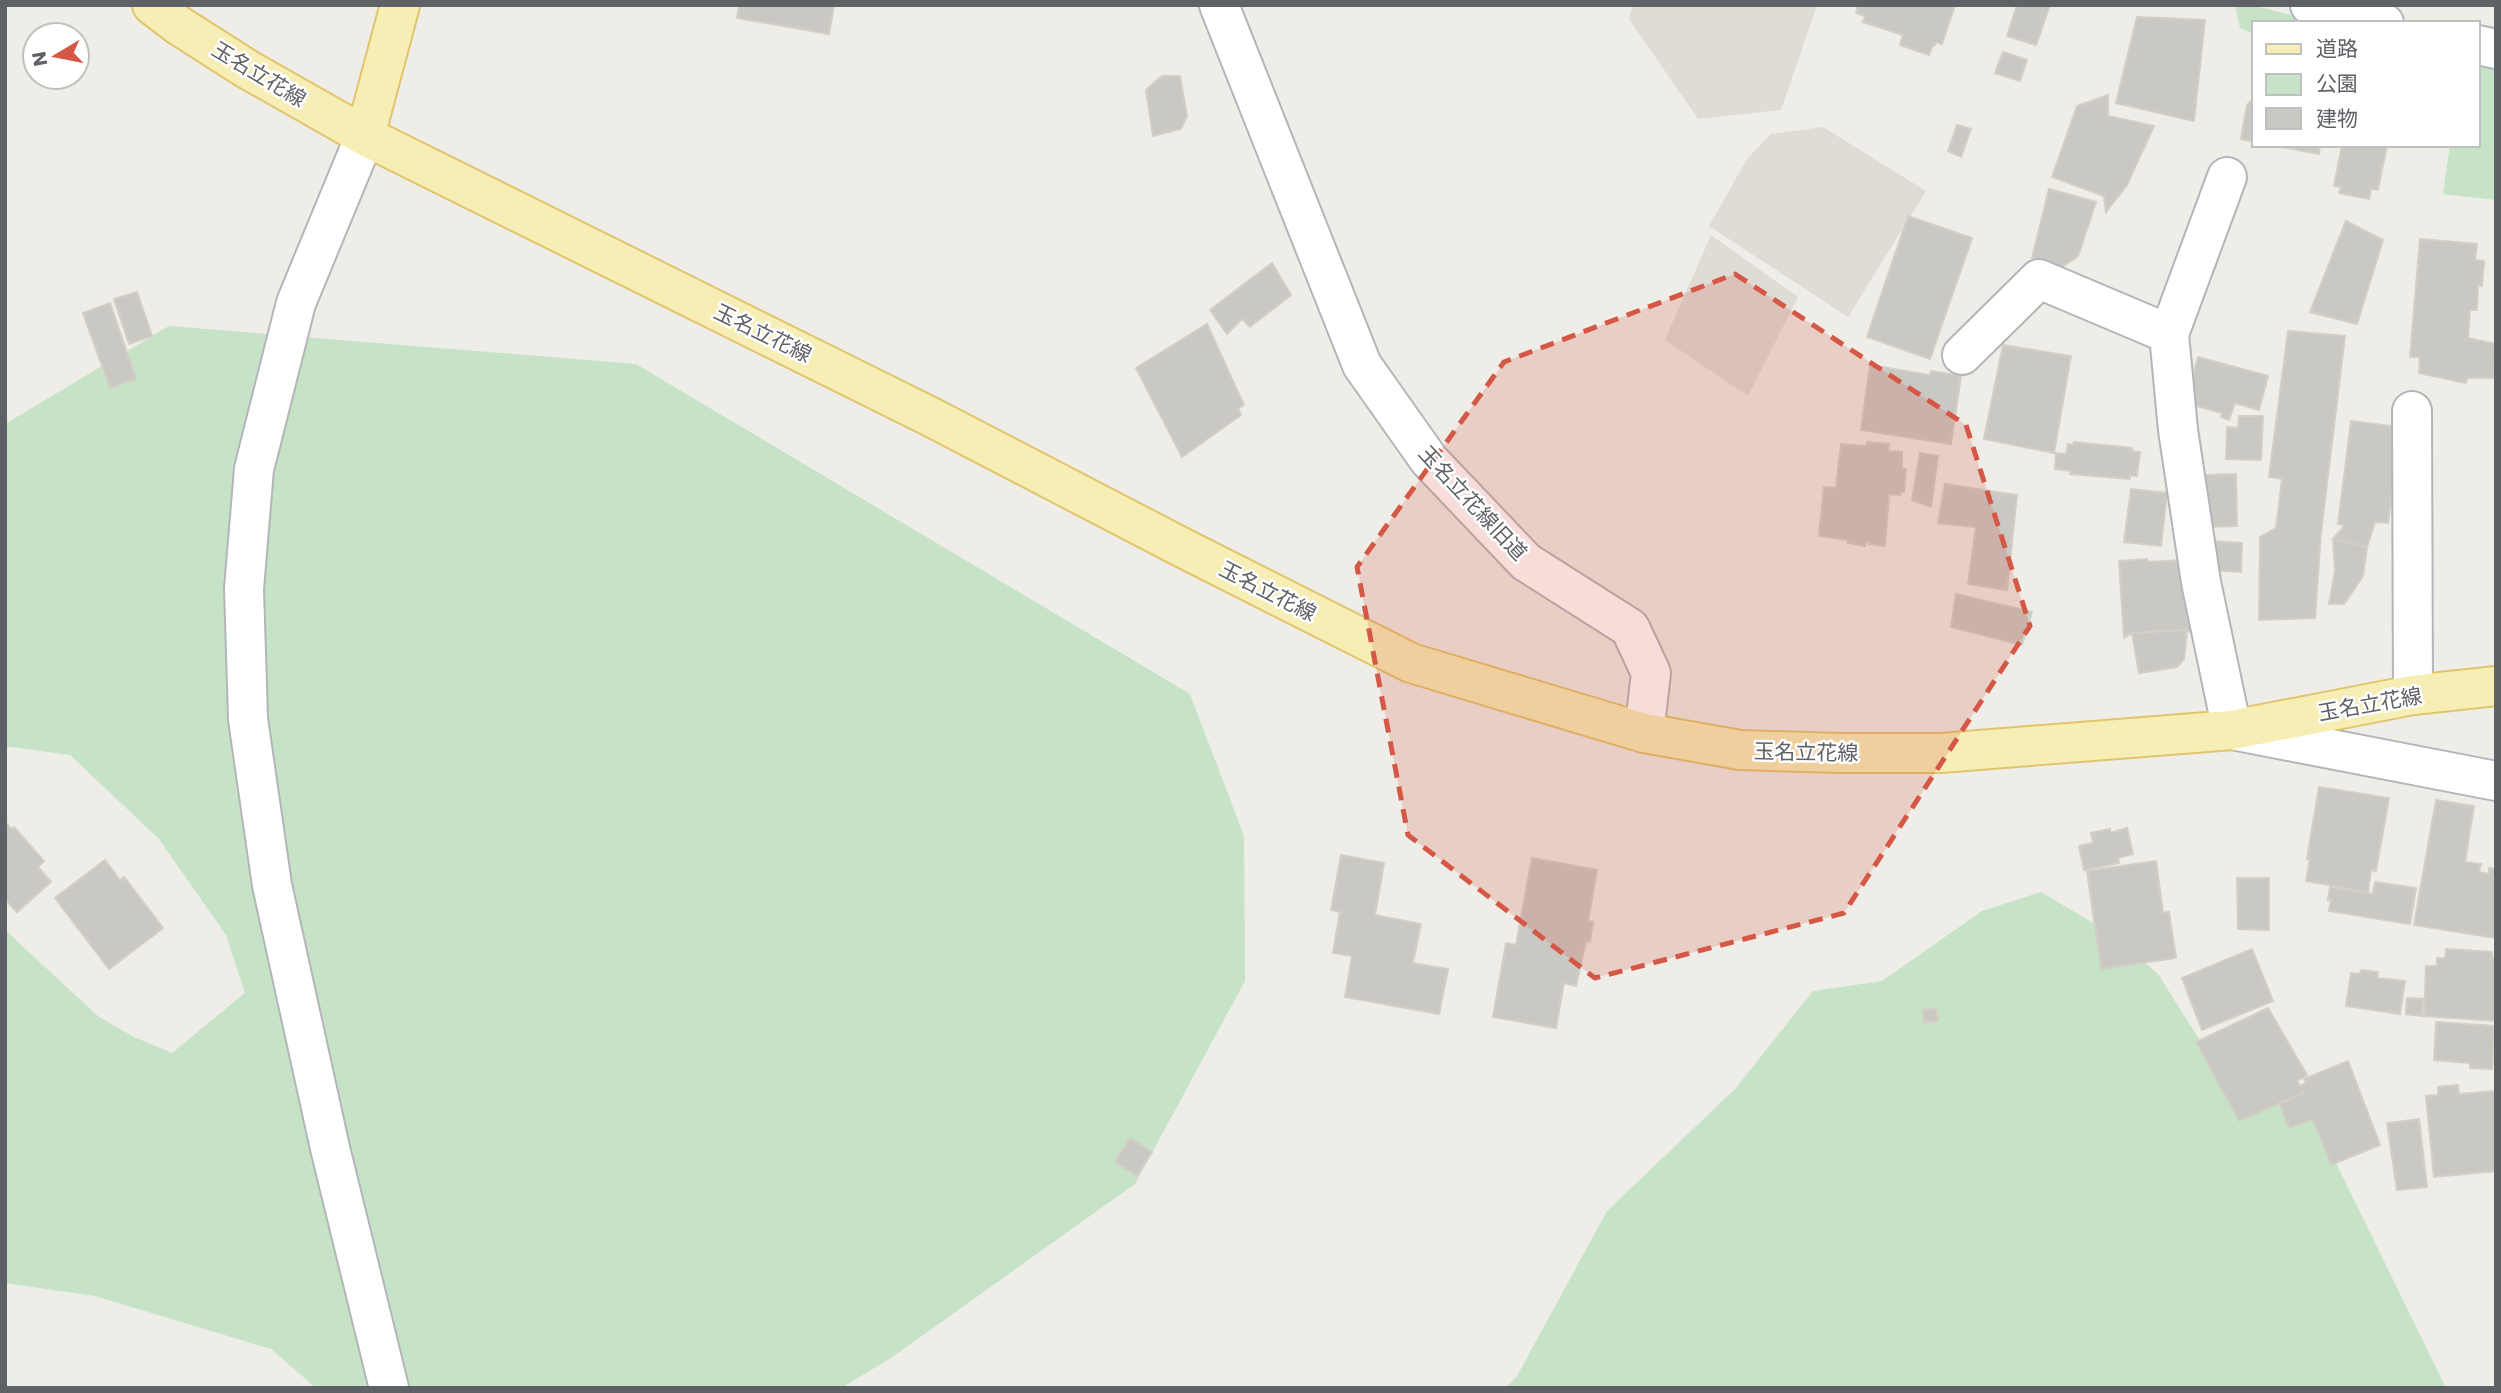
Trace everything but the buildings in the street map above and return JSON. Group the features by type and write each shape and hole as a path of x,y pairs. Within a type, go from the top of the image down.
{"main road":[{"name":"玉名立花線","path":"152,5 247,69 365,136 931,417 1411,663 1644,733 1740,750 1941,753 2232,730 2413,695 2496,686"},
{"path":"365,136 400,5"}],"street":[{"name":"玉名立花線旧道","path":"1219,5 1362,365 1429,460 1526,562 1630,628 1651,673 1644,733"},
{"path":"2310,5 2376,21"},
{"path":"365,136 296,303 254,469 244,589 248,719 272,886 330,1148 389,1388"},
{"path":"2228,177 2169,334 2178,430 2201,582 2232,730 2496,781"},
{"path":"1962,355 2039,279 2169,334"},
{"path":"2412,411 2413,695"}],"highlighted area":[{"path":"1735,274 1966,425 2030,626 1844,913 1595,978 1408,835 1357,567 1504,362"}],"shaded area":[{"path":"1633,5 1817,5 1781,110 1698,119 1629,19"},
{"path":"1823,127 1926,191 1848,317 1709,226 1747,159 1771,134"},
{"path":"1711,235 1798,297 1748,396 1665,340"}],"green space":[{"path":"2235,5 2252,5 2315,21 2252,21 2252,33 2240,28"},
{"path":"2480,61 2496,65 2496,200 2443,194 2450,147 2480,147"},
{"path":"169,326 636,364 1190,694 1244,836 1245,981 1135,1184 891,1358 841,1388 316,1388 271,1349 95,1296 5,1283 5,930 99,1017 134,1037 172,1053 245,993 226,935 159,839 70,755 5,746 5,424"},
{"path":"2041,892 2112,934 2158,974 2199,1039 2315,1120 2446,1388 1505,1388 1517,1376 1607,1211 1735,1089 1813,991 1882,981 1982,911"}]}
